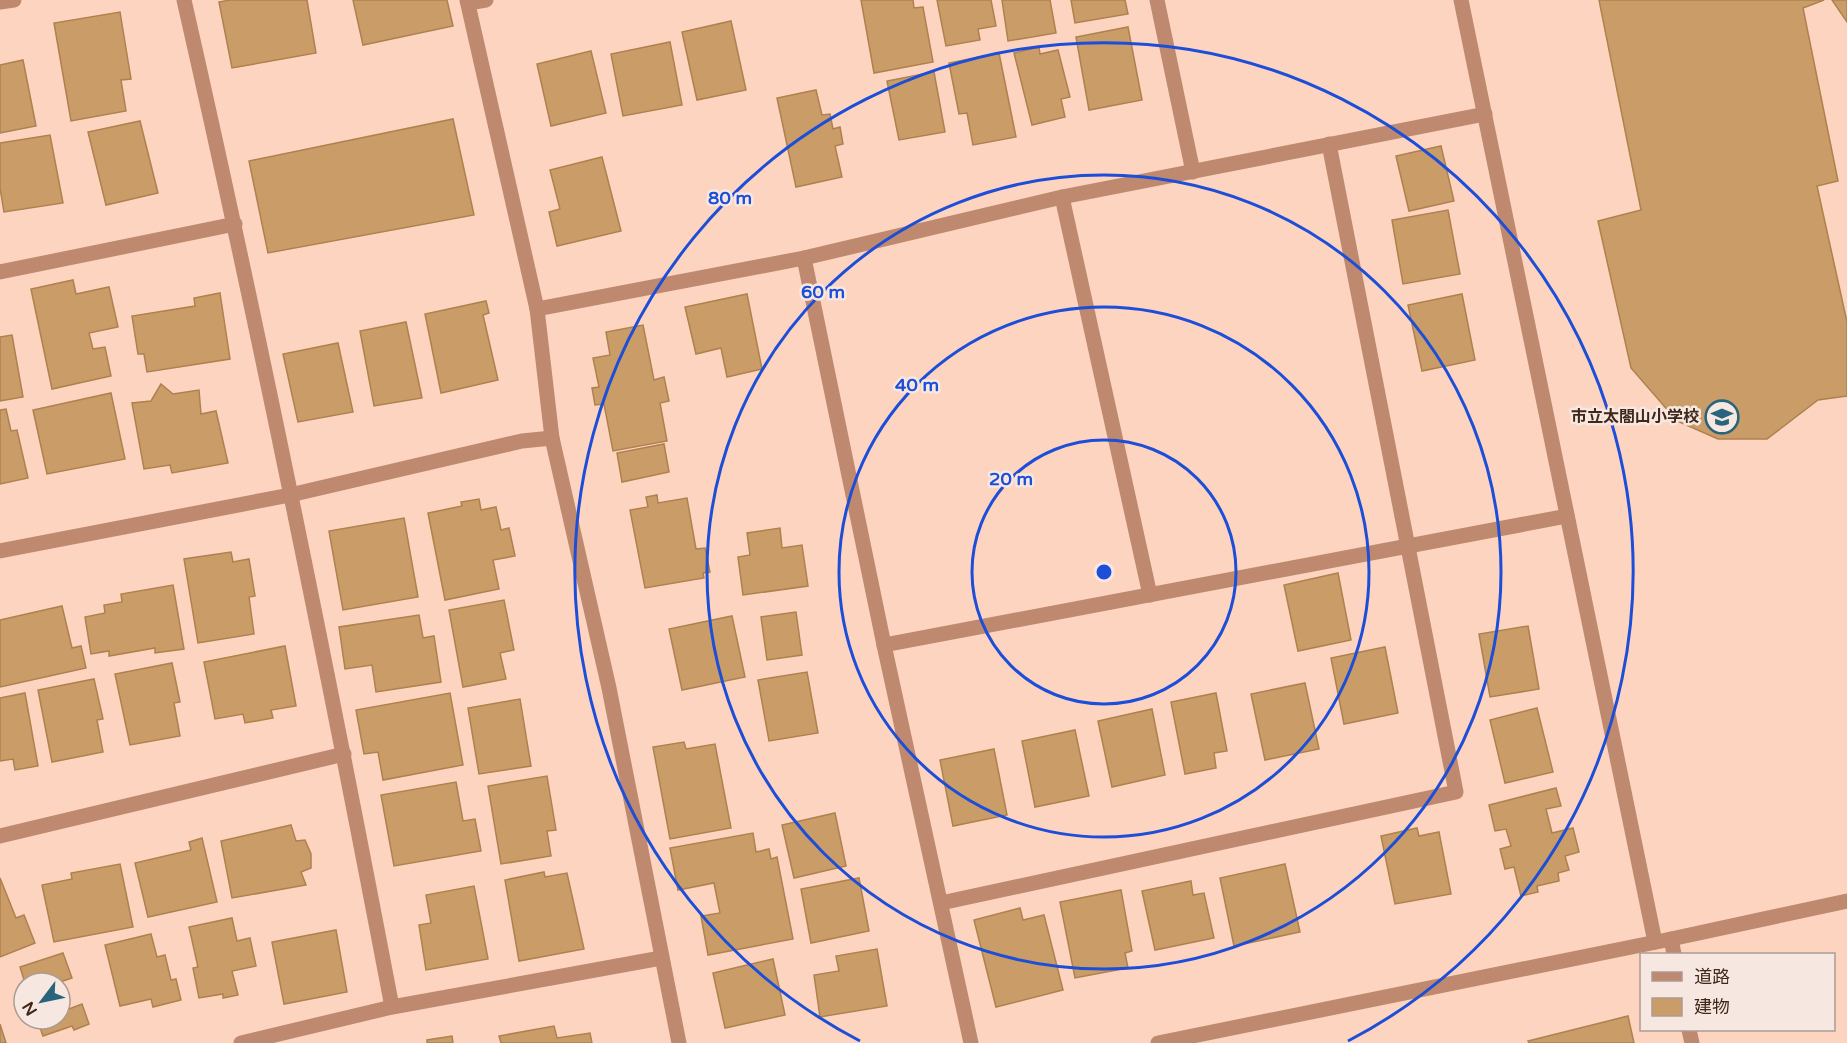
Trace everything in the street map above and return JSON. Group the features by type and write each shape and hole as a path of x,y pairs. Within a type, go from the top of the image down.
{"street":[{"path":"0,2 14,0"},
{"path":"184,0 235,224 344,754 392,1007"},
{"path":"486,0 468,2 537,309 552,438 609,688 679,1043"},
{"path":"1157,0 1193,172"},
{"path":"1461,0 1655,942"},
{"path":"537,309 804,258 1062,197 1485,114"},
{"path":"941,903 1456,792 1329,144"},
{"path":"1062,197 1150,595"},
{"path":"0,272 235,224"},
{"path":"804,258 884,645 971,1043"},
{"path":"0,551 290,495 522,441 552,438"},
{"path":"884,645 1567,516"},
{"path":"0,836 344,754"},
{"path":"1158,1043 1655,942 1673,947 1847,901"},
{"path":"241,1043 392,1007 661,958"}],"building":[{"path":"307,0 316,53 232,68 219,2"},
{"path":"353,0 447,0 453,26 363,45"},
{"path":"861,0 913,0 914,8 923,7 933,62 874,73"},
{"path":"937,0 991,0 996,26 978,29 980,40 946,46"},
{"path":"1002,0 1050,0 1056,33 1008,41"},
{"path":"1071,0 1125,0 1128,14 1075,23"},
{"path":"1599,0 1824,0 1803,8 1838,181 1817,186 1847,322 1847,396 1818,400 1767,439 1718,439 1677,421 1631,368 1598,221 1641,210"},
{"path":"1832,0 1847,0 1847,22"},
{"path":"120,12 131,79 121,80 126,111 71,121 54,23"},
{"path":"731,21 746,90 697,100 682,32"},
{"path":"1128,27 1142,100 1089,110 1076,37"},
{"path":"670,42 682,105 623,116 611,54"},
{"path":"1039,47 1040,54 1058,50 1070,97 1061,99 1065,117 1032,125 1014,53"},
{"path":"591,51 606,113 551,126 537,64"},
{"path":"999,53 1016,137 973,145 967,113 959,114 949,63"},
{"path":"23,60 36,126 0,133 0,65"},
{"path":"934,72 945,132 899,140 887,81"},
{"path":"816,90 822,115 830,114 833,129 840,127 843,144 835,146 842,177 796,187 777,98"},
{"path":"453,119 474,215 268,253 249,161"},
{"path":"140,121 158,193 106,205 88,132"},
{"path":"50,135 63,203 4,212 0,188 0,143"},
{"path":"1441,146 1454,201 1409,211 1396,156"},
{"path":"602,157 621,231 557,246 549,212 560,209 550,170"},
{"path":"1448,210 1460,274 1403,284 1392,220"},
{"path":"73,280 76,294 109,287 118,327 89,333 93,349 105,347 111,376 52,389 31,289"},
{"path":"220,293 230,359 147,372 144,354 138,354 132,316 195,306 194,298"},
{"path":"747,294 762,369 727,377 721,348 696,354 685,307"},
{"path":"1462,294 1475,360 1422,371 1408,305"},
{"path":"486,301 489,313 483,315 498,380 441,393 425,314"},
{"path":"406,322 422,398 374,406 360,331"},
{"path":"643,325 654,380 664,377 669,401 660,403 667,441 613,451 604,404 595,405 592,388 599,387 593,358 610,355 606,332"},
{"path":"12,335 23,397 0,401 0,337"},
{"path":"338,343 353,412 298,422 283,354"},
{"path":"161,384 173,394 199,390 201,414 216,411 228,463 172,473 170,465 144,469 132,403 151,401"},
{"path":"111,393 125,459 47,474 33,410"},
{"path":"6,409 11,431 17,430 28,478 0,484 0,410"},
{"path":"664,444 669,472 622,482 617,453"},
{"path":"657,495 658,503 687,498 696,549 705,548 710,572 703,573 704,578 645,588 630,510 648,507 646,497"},
{"path":"479,499 481,510 496,507 501,530 509,528 515,556 493,560 499,589 445,600 428,513 462,506 461,502"},
{"path":"404,518 418,597 343,610 329,531"},
{"path":"780,528 782,548 802,545 808,586 743,595 738,557 750,555 747,533"},
{"path":"231,552 233,562 249,559 255,596 249,597 254,634 198,643 184,559"},
{"path":"1338,573 1351,640 1298,651 1284,585"},
{"path":"173,585 184,649 155,653 155,648 109,656 109,651 91,654 85,617 105,613 104,605 122,602 121,594"},
{"path":"504,600 514,650 500,653 506,679 463,687 449,610"},
{"path":"62,606 72,648 81,646 86,668 0,687 0,620"},
{"path":"796,612 802,655 767,660 761,617"},
{"path":"419,615 423,638 434,636 441,682 376,692 372,665 345,669 339,627"},
{"path":"732,616 745,677 682,690 669,629"},
{"path":"1528,626 1539,689 1490,697 1479,634"},
{"path":"285,646 296,706 271,710 273,718 245,723 243,714 215,719 204,662"},
{"path":"1385,647 1398,713 1344,724 1331,658"},
{"path":"172,663 180,702 174,703 180,736 130,745 115,674"},
{"path":"807,672 818,733 769,741 758,680"},
{"path":"94,679 103,719 97,720 103,752 52,762 38,690"},
{"path":"1305,683 1319,749 1265,760 1251,694"},
{"path":"25,693 38,766 15,770 13,759 0,761 0,698"},
{"path":"450,693 463,765 383,780 378,752 364,754 356,710"},
{"path":"1216,693 1227,751 1214,753 1216,768 1185,774 1171,702"},
{"path":"520,699 531,766 479,774 468,708"},
{"path":"1537,708 1553,772 1505,783 1490,720"},
{"path":"1152,709 1165,775 1112,787 1098,721"},
{"path":"1075,730 1089,796 1035,807 1022,741"},
{"path":"684,742 686,749 715,744 731,828 670,839 653,747"},
{"path":"994,749 1007,815 953,826 940,760"},
{"path":"547,776 556,830 547,831 551,856 501,864 488,786"},
{"path":"456,782 463,821 475,819 481,851 394,866 381,795"},
{"path":"1556,788 1561,806 1546,809 1552,833 1573,828 1579,852 1565,856 1569,870 1558,873 1559,881 1537,886 1538,892 1521,896 1514,867 1505,869 1500,849 1511,846 1506,829 1495,831 1489,805"},
{"path":"835,813 846,866 794,878 782,825"},
{"path":"291,825 296,841 305,840 311,854 311,868 301,872 306,885 232,898 221,841"},
{"path":"1417,828 1419,836 1439,832 1451,894 1395,904 1381,836"},
{"path":"753,833 756,852 769,849 771,859 777,857 793,939 708,955 701,916 720,913 714,883 678,890 670,848"},
{"path":"202,838 217,902 148,917 135,863 191,850 189,842"},
{"path":"120,864 133,927 54,942 42,885 72,879 71,873"},
{"path":"1285,864 1300,932 1234,946 1220,878"},
{"path":"544,872 545,877 567,873 584,949 519,961 505,880"},
{"path":"0,878 16,918 24,915 35,943 0,957"},
{"path":"859,878 869,931 811,943 801,889"},
{"path":"1191,881 1193,895 1204,893 1214,938 1155,950 1142,891"},
{"path":"474,886 488,959 426,970 419,925 431,923 426,895"},
{"path":"1121,890 1132,951 1125,953 1128,968 1075,978 1060,902"},
{"path":"1020,908 1023,920 1044,915 1063,990 996,1007 974,920"},
{"path":"232,918 237,941 250,938 256,966 232,971 238,995 223,998 223,994 199,998 193,968 198,967 189,927"},
{"path":"336,930 347,992 284,1004 272,942"},
{"path":"151,934 157,957 165,955 171,980 176,979 181,1000 153,1007 151,999 120,1006 105,945"},
{"path":"877,949 887,1006 820,1017 814,975 839,971 836,956"},
{"path":"63,953 69,971 21,971 20,967"},
{"path":"773,959 785,1015 725,1028 713,973"},
{"path":"82,1004 89,1024 74,1030 72,1008"},
{"path":"1628,1016 1634,1043 1529,1043 1528,1041"},
{"path":"0,1024 6,1043 0,1043"},
{"path":"554,1026 557,1038 590,1033 592,1043 501,1043 499,1036"},
{"path":"41,1031 58,1031 43,1036"},
{"path":"452,1036 453,1043 427,1043 427,1040"}],"place":[{"name":"市立太閤山小学校","path":"1722,417"}]}
